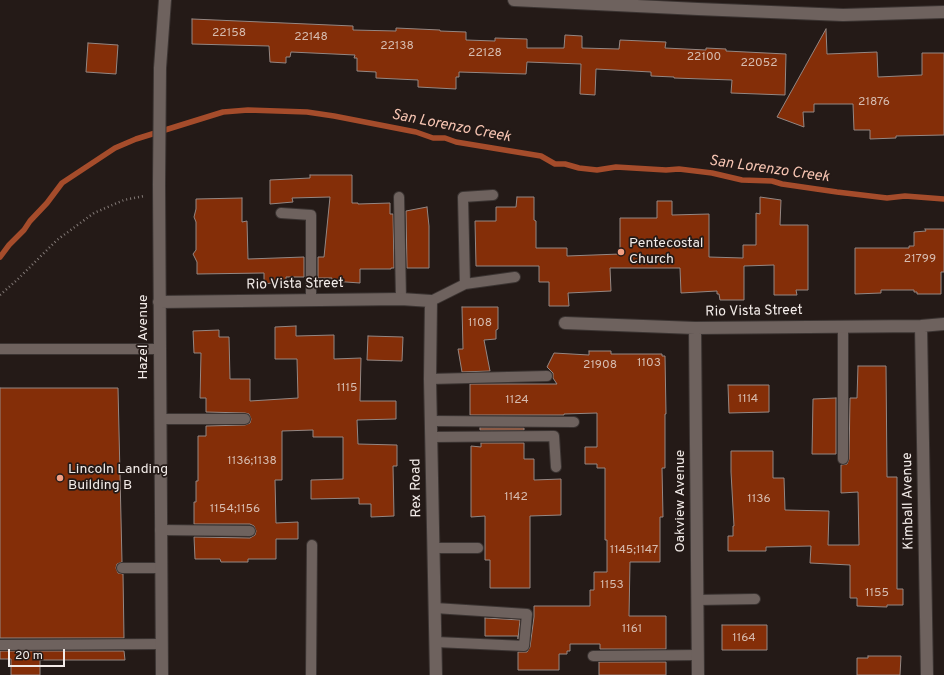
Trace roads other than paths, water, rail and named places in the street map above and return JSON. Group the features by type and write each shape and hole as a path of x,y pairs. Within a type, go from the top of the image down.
{"street":[{"name":"Hazel Avenue","path":"162,675 160,568 159,189 160,68 165,0"},
{"path":"514,0 698,5 843,15 944,12"},
{"name":"Rio Vista Street","path":"159,302 402,299 431,301"},
{"name":"Rex Road","path":"431,301 430,421 436,675"},
{"name":"Rio Vista Street","path":"565,324 695,328 921,326 944,324"},
{"name":"Kimball Avenue","path":"921,326 927,675"},
{"name":"Oakview Avenue","path":"695,328 698,675"}],"lane":[{"path":"465,284 463,197 493,195"},
{"path":"399,197 402,299"},
{"path":"281,213 311,215 311,300"},
{"path":"431,301 465,284 515,277"},
{"path":"842,326 843,459"},
{"path":"0,349 159,349"},
{"path":"430,379 547,376"},
{"path":"160,419 245,420"},
{"path":"430,421 574,422"},
{"path":"431,437 554,436 556,467"},
{"path":"160,530 250,531"},
{"path":"311,675 312,545"},
{"path":"434,548 478,548"},
{"path":"122,568 160,568"},
{"path":"697,600 755,599"},
{"path":"435,608 527,614 524,646 436,642"},
{"path":"0,644 162,644"},
{"path":"593,656 698,655"}],"waterway":[{"name":"San Lorenzo Creek","path":"0,257 47,203 62,183 115,148 136,139 223,112 248,110 307,112 334,116 416,132 433,138 445,138 456,142 541,156 555,164 565,164 579,168 597,170 616,167 666,170 679,169 712,173 742,180 772,181 782,184 887,198 905,196 944,199"}],"place":[{"name":"Pentecostal Church","path":"621,252"},
{"name":"Lincoln Landing Building B","path":"60,478"}]}
